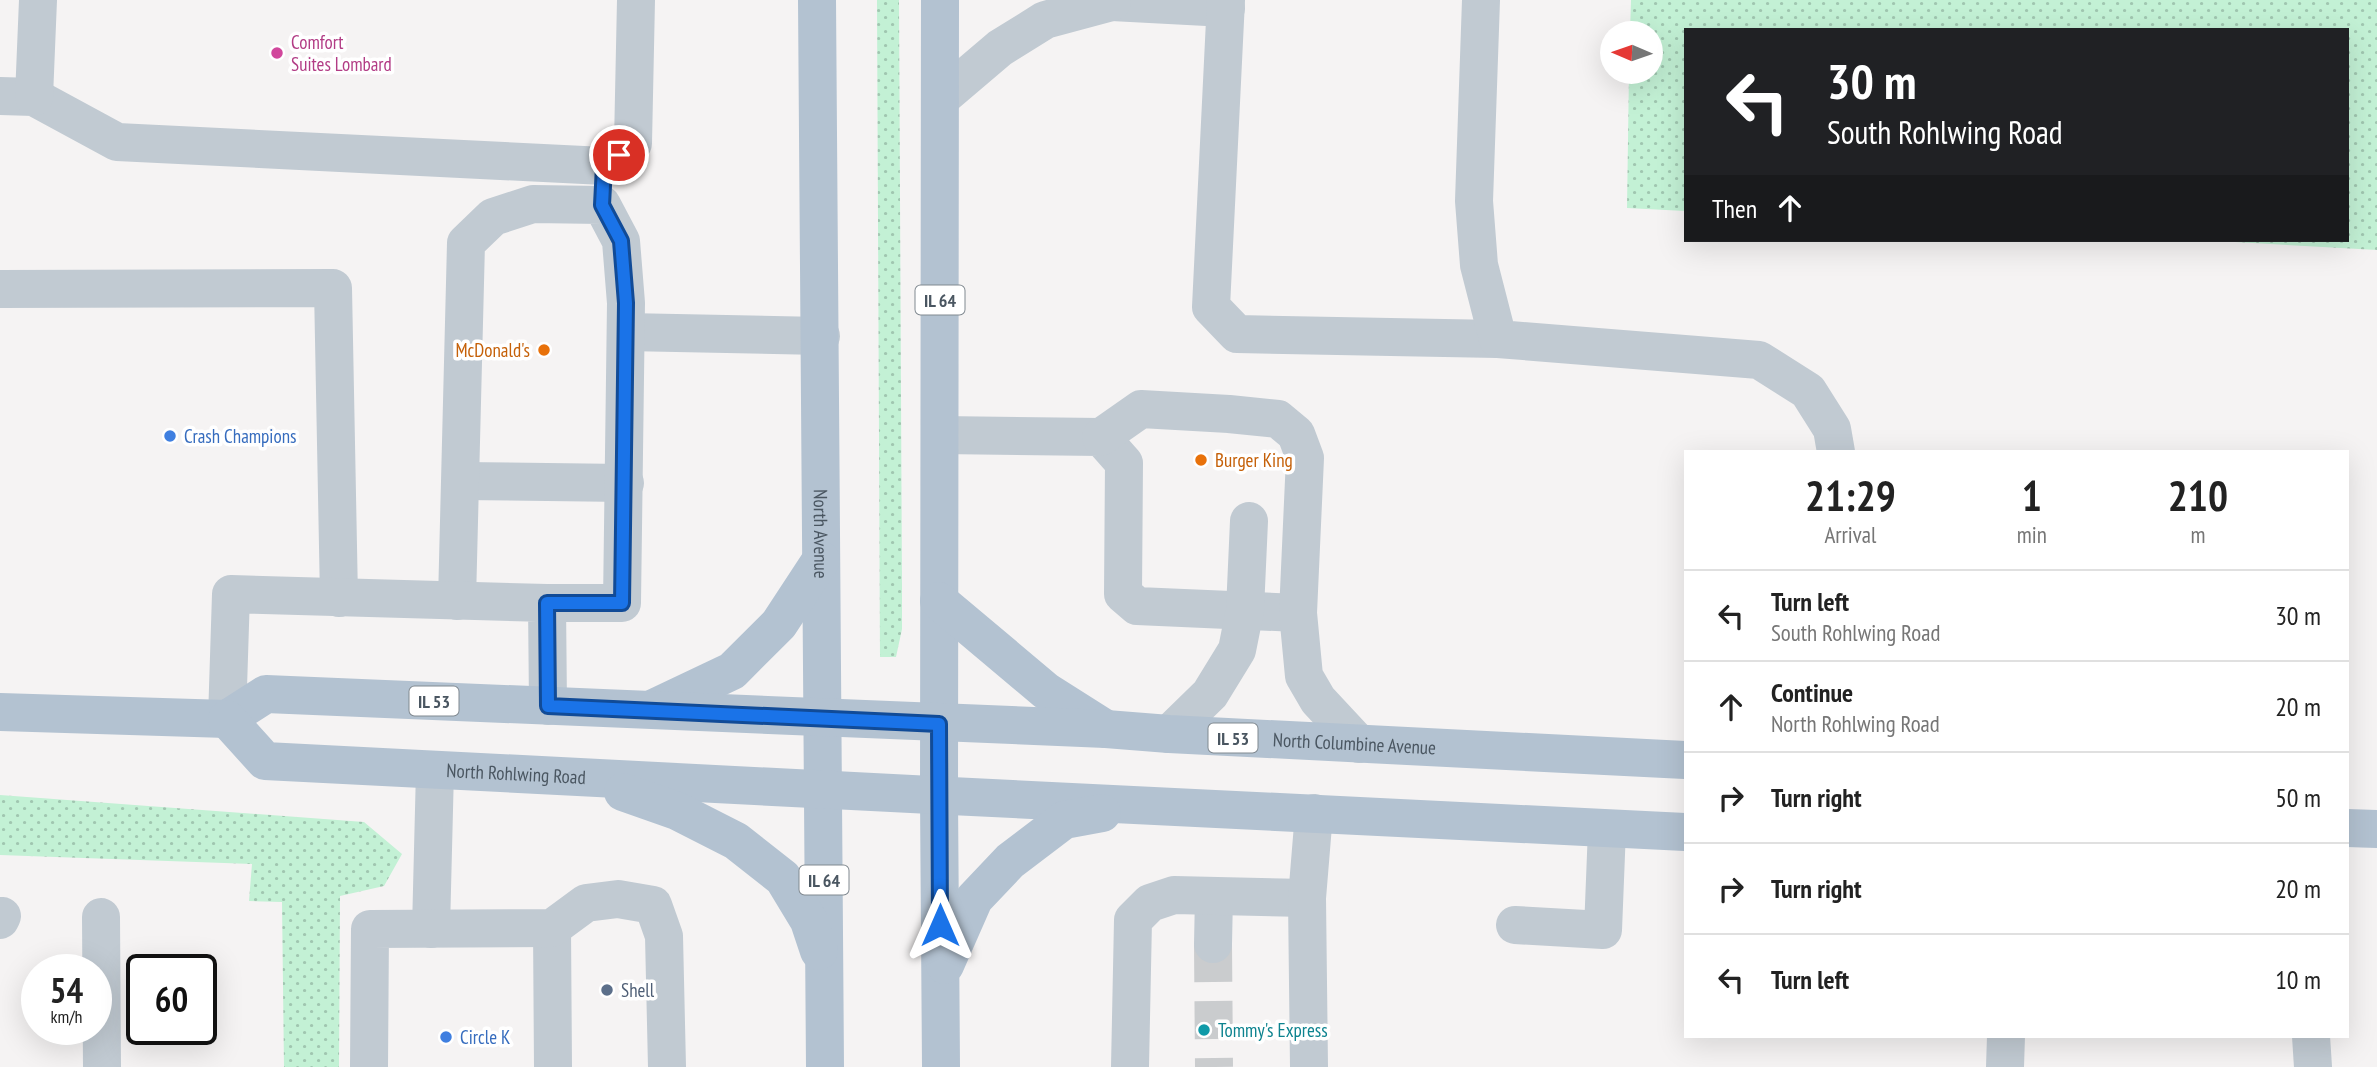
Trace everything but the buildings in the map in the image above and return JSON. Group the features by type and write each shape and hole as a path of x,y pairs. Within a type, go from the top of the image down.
{"main road":[{"name":"North Avenue","path":"817,0 825,1067"},
{"name":"IL 64","path":"940,0 939,797 942,1067"},
{"path":"649,710 732,671 779,624 821,560"},
{"path":"939,601 1046,691 1106,729"},
{"name":"IL 53","path":"227,719 266,694 939,724"},
{"path":"0,712 227,719"},
{"name":"North Rohlwing Road","path":"227,719 265,761 939,797"},
{"name":"North Columbine Avenue","path":"939,724 1106,729 1684,760"},
{"path":"580,776 677,811 736,841 783,878 809,921 825,969"},
{"path":"939,797 1684,832"},
{"path":"940,976 974,899 1010,861 1064,820 1148,805"},
{"path":"2349,828 2377,829"}],"lane":[{"path":"38,0 17,96 117,142 604,166 633,143 636,0"},
{"path":"1481,0 1474,201 1479,265 1498,339"},
{"path":"940,99 1000,48 1045,20 1110,1 1226,4 1212,307 1237,334 1498,339 1759,360 1808,391 1832,429 1836,450"},
{"path":"227,719 231,594 622,603 626,303 621,241 602,205 604,166"},
{"path":"457,601 466,243 493,217 533,204 602,205"},
{"path":"0,289 333,288 339,598"},
{"path":"626,332 821,336"},
{"path":"940,435 1101,437 1141,409 1278,419 1296,434 1305,458 1298,613 1304,676 1318,700 1359,744"},
{"path":"1101,437 1124,463 1122,594 1137,606 1298,613"},
{"path":"461,481 625,483"},
{"path":"1169,734 1210,694 1237,650 1245,610 1249,521"},
{"path":"547,603 548,706"},
{"path":"431,929 435,769"},
{"path":"1309,1067 1307,898 1314,813"},
{"path":"1514,925 1603,930 1607,828"},
{"path":"1130,1067 1133,920 1150,903 1174,895 1307,898"},
{"path":"1213,944 1214,896"},
{"path":"369,1067 370,929 552,928 586,903 618,899 653,905 664,936 667,1067"},
{"path":"102,917 102,1067"},
{"path":"552,928 552,1067"},
{"path":"2005,1067 2006,1038"},
{"path":"2312,1038 2313,1067"}],"green space":[{"path":"877,0 899,0 902,629 896,657 880,657"},
{"path":"1631,0 2377,0 2377,250 2235,242 2349,242 2349,28 1684,28 1684,211 1627,208 1629,84 1663,84 1663,21 1630,21"},
{"path":"0,795 364,822 402,854 384,886 340,896 339,1067 284,1067 282,902 249,901 252,864 0,855"}],"tunnel":[{"path":"1213,944 1214,1067"}],"place":[{"name":"Comfort Suites Lombard","path":"277,53"},
{"name":"McDonald's","path":"544,350"},
{"name":"Crash Champions","path":"170,436"},
{"name":"Burger King","path":"1201,460"},
{"name":"Shell","path":"607,990"},
{"name":"Tommy's Express","path":"1204,1030"},
{"name":"Circle K","path":"446,1037"}],"route":[{"path":"619,155 604,166 602,205 621,241 626,303 622,603 547,603 548,706 939,724 940,925"}]}
